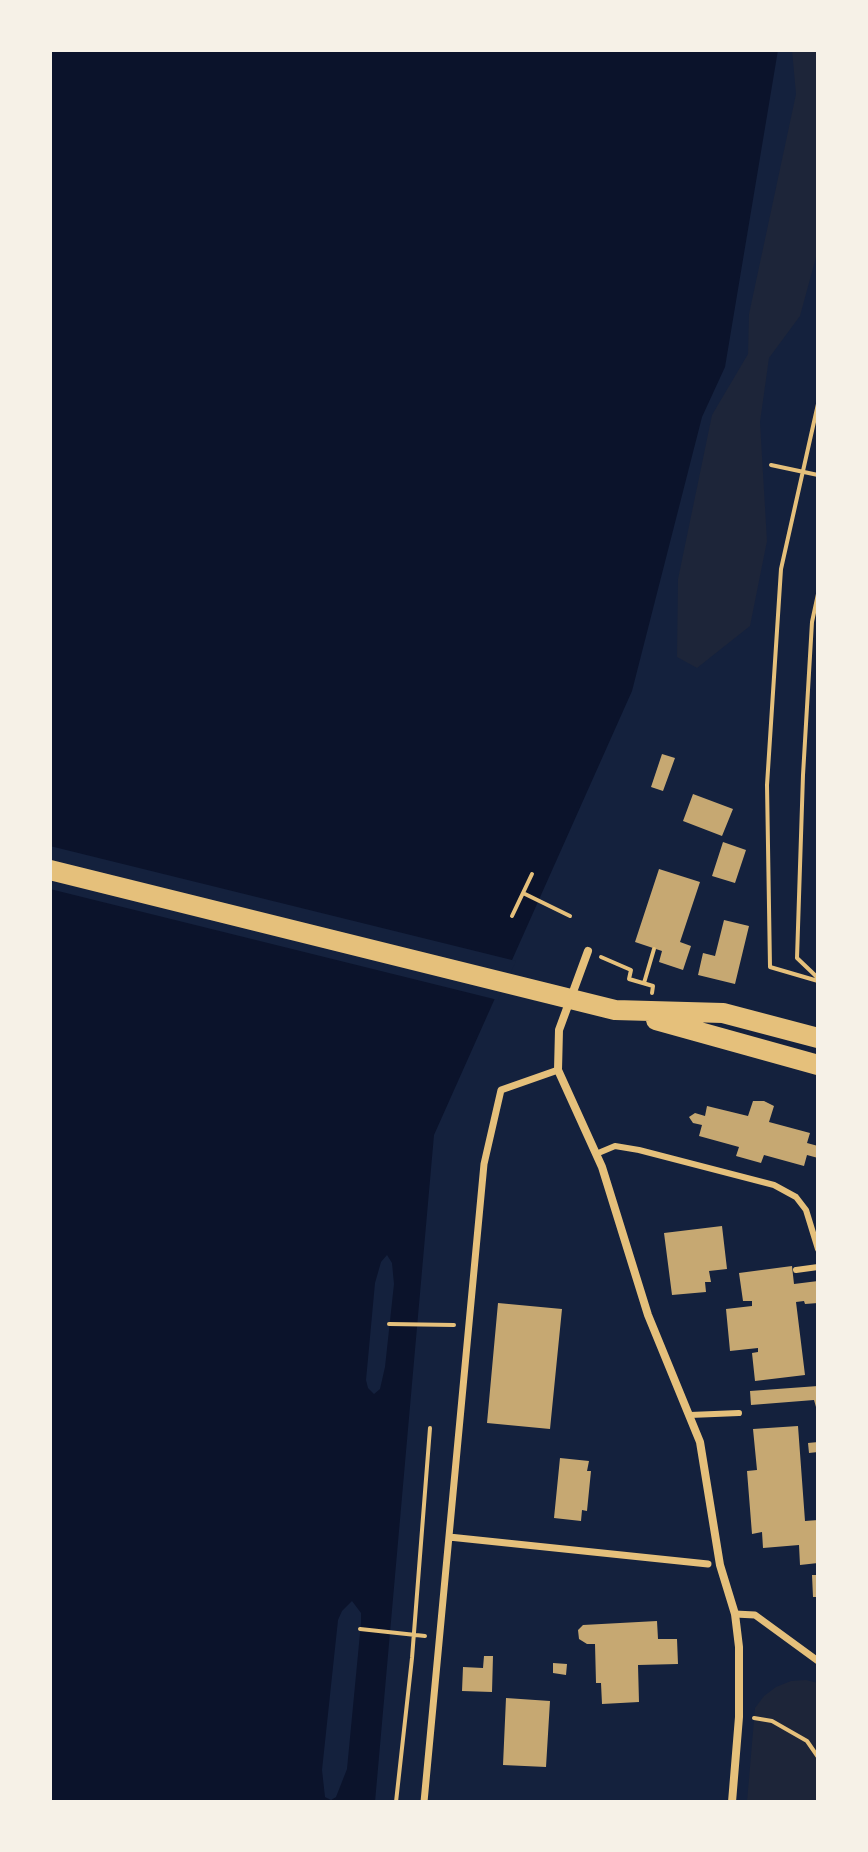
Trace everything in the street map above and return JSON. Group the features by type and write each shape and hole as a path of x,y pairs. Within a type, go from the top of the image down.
{"main road":[{"path":"50,870 608,1008 818,1065"},
{"path":"608,1008 723,1013 818,1038"}],"street":[{"path":"588,951 559,1030 558,1070 596,1154 648,1315 690,1415 705,1463 720,1565 735,1614 739,1647 740,1703 732,1802"},
{"path":"424,1802 484,1164 501,1090 558,1070"},
{"path":"449,1537 708,1564"},
{"path":"735,1614 755,1615 818,1661"}],"lane":[{"path":"596,1154 615,1146 639,1150 774,1185 796,1197 806,1210 818,1249"},
{"path":"796,1270 818,1267"},
{"path":"690,1415 739,1413"}],"path":[{"path":"818,404 781,569 767,785 770,967 818,979"},
{"path":"771,465 818,475"},
{"path":"818,594 812,622 803,775 797,958 818,979"},
{"path":"512,916 532,874"},
{"path":"523,893 570,916"},
{"path":"644,983 654,949"},
{"path":"588,951 631,970 629,979 653,986 651,999"},
{"path":"389,1324 456,1325"},
{"path":"396,1802 412,1658 430,1428"},
{"path":"360,1629 428,1636"},
{"path":"754,1718 772,1721 807,1741 818,1757"}],"shaded area":[{"path":"50,50 778,50 725,367 702,417 632,691 434,1135 375,1802 50,1802"},
{"path":"792,50 818,50 818,250 800,316 769,358 760,422 767,541 750,626 697,668 677,657 678,579 712,415 748,354 749,314 796,94"},
{"path":"791,1681 818,1683 818,1802 747,1802 755,1708 776,1687"}],"pier":[{"path":"50,846 516,961 498,1000 50,889"},
{"path":"387,1255 392,1263 394,1284 385,1367 380,1389 374,1394 366,1380 375,1283 381,1262"},
{"path":"352,1601 361,1613 361,1623 347,1769 336,1797 331,1800 325,1797 322,1770 338,1620"}],"building":[{"path":"662,754 675,758 663,791 651,787"},
{"path":"693,794 733,809 722,836 683,821"},
{"path":"723,842 746,850 735,883 712,876"},
{"path":"659,869 700,882 680,942 691,946 683,970 659,962 662,951 635,942"},
{"path":"724,920 749,926 735,984 698,975 703,953 715,956"},
{"path":"753,1101 764,1101 774,1106 769,1122 810,1133 807,1143 818,1146 818,1158 807,1155 804,1166 764,1155 761,1163 736,1156 739,1147 699,1136 702,1125 693,1123 689,1117 695,1113 705,1116 707,1106 748,1116"},
{"path":"722,1226 727,1269 709,1271 711,1282 705,1282 706,1292 672,1295 664,1233"},
{"path":"792,1266 794,1284 818,1281 818,1303 796,1302 805,1375 755,1381 752,1353 758,1352 758,1348 730,1351 726,1309 752,1306 752,1301 743,1301 739,1273"},
{"path":"498,1303 562,1309 550,1429 487,1423"},
{"path":"818,1386 818,1414 814,1400 751,1405 750,1391"},
{"path":"798,1426 805,1521 818,1520 818,1563 800,1565 799,1545 763,1548 762,1532 752,1534 747,1471 757,1470 753,1429"},
{"path":"818,1442 818,1452 809,1453 808,1443"},
{"path":"560,1458 589,1461 587,1511 582,1510 581,1521 554,1518"},
{"path":"812,1575 818,1575 818,1597 813,1597"},
{"path":"657,1621 658,1639 677,1639 678,1664 638,1665 639,1702 602,1704 601,1683 596,1683 595,1644 579,1639 578,1630 583,1625"},
{"path":"484,1656 493,1656 492,1692 462,1691 463,1667 483,1668"},
{"path":"553,1663 567,1664 566,1675 553,1673"},
{"path":"506,1698 550,1701 546,1767 503,1765"}]}
